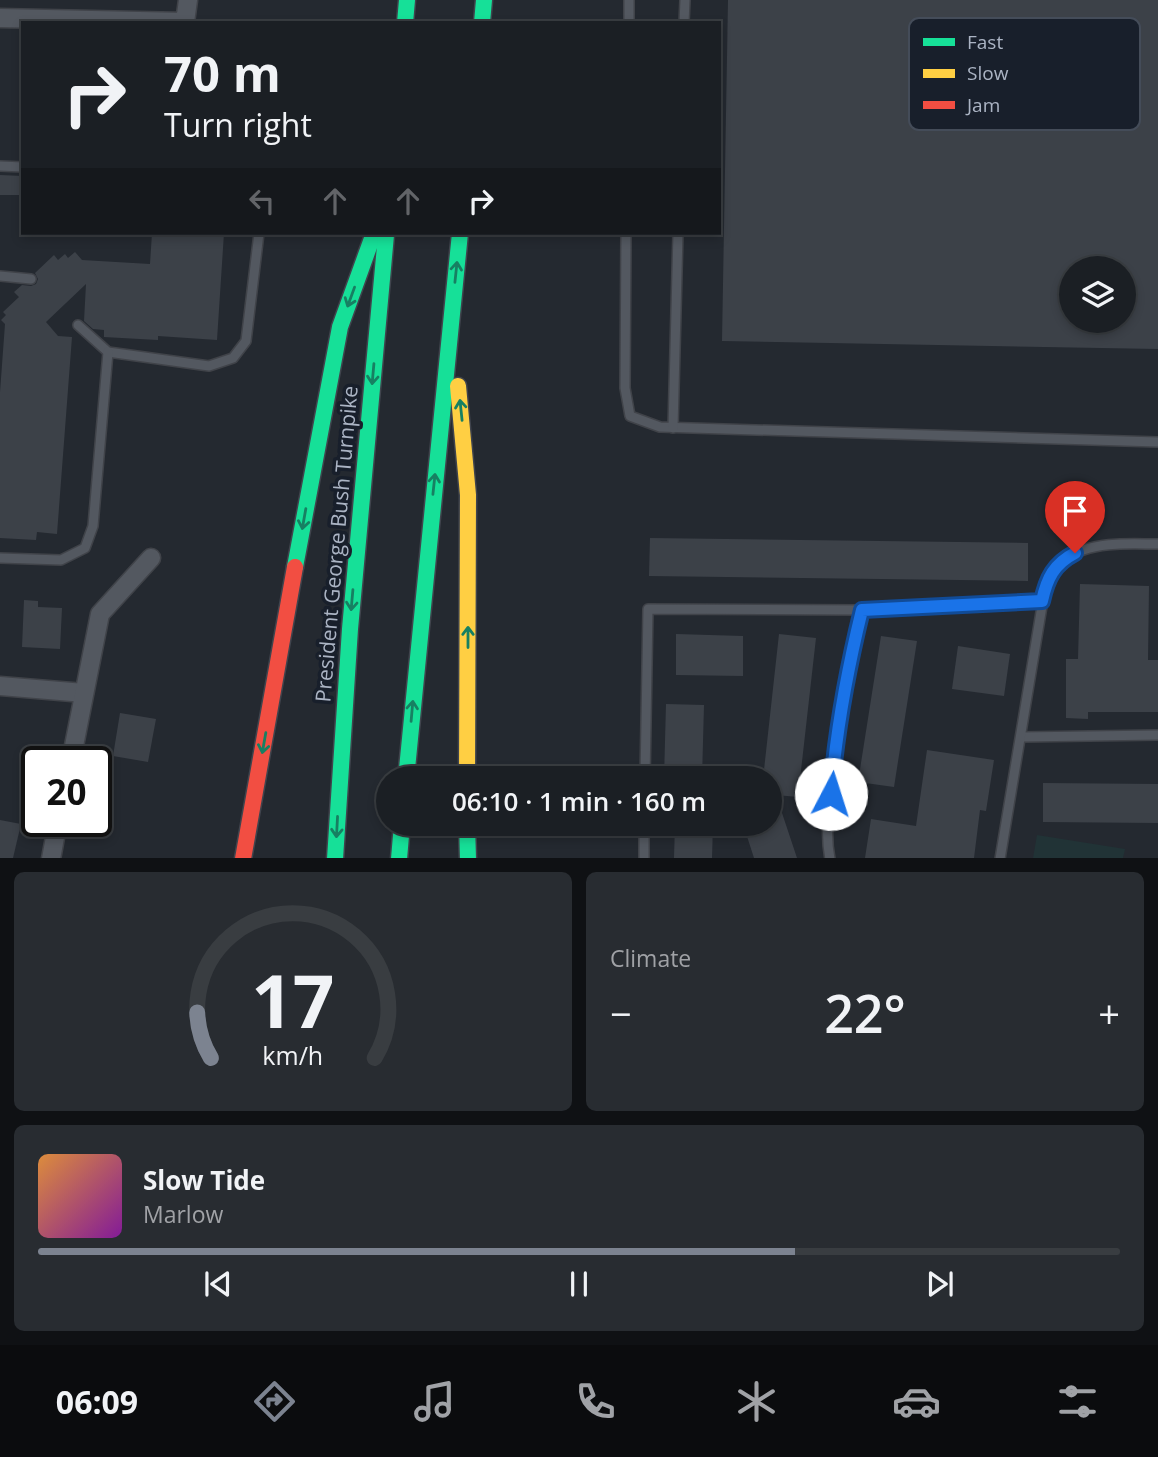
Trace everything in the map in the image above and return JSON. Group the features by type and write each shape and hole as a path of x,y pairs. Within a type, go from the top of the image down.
{"highway":[{"path":"405,21 407,0"},
{"path":"482,21 484,0"},
{"path":"243,858 332,357 373,235"},
{"name":"President George Bush Turnpike","path":"335,858 350,629 386,235"},
{"path":"407,766 460,235"},
{"path":"452,310 468,495 467,766"},
{"path":"399,858 401,836"},
{"path":"467,836 468,858"}],"street":[{"path":"185,21 188,0"},
{"path":"0,18 139,21"},
{"path":"74,746 100,614 151,558"},
{"path":"0,686 85,693"},
{"path":"51,858 55,837"}],"lane":[{"path":"629,0 629,21"},
{"path":"684,21 685,0"},
{"path":"0,166 21,167"},
{"path":"78,325 108,352 209,366 233,358 246,341 259,235"},
{"path":"626,235 625,388 630,415 660,427 1158,442"},
{"path":"673,428 678,235"},
{"path":"0,276 31,279"},
{"path":"0,558 61,560 85,548 93,526 108,352"},
{"path":"1000,858 1046,582 1062,560 1075,553 1121,544 1158,544"},
{"path":"645,766 648,609 862,610 1042,601"},
{"path":"830,858 827,841 835,746 846,675 862,610"},
{"path":"1021,737 1158,735"},
{"path":"644,836 644,858"}],"shaded area":[{"path":"1037,835 1125,849 1123,858 1033,858"}],"building":[{"path":"728,0 1158,0 1158,349 722,341"},
{"path":"0,175 21,176 21,195 0,195"},
{"path":"152,235 224,235 217,340 158,336 158,340 104,337 104,330 93,329 84,321 86,284 46,322 58,336 72,337 57,534 37,532 36,540 0,538 0,392 5,324 1,320 6,315 3,312 19,297 14,292 22,285 36,284 38,279 35,273 54,255 58,260 65,254 68,258 75,252 82,260 150,264"},
{"path":"650,538 1028,543 1028,581 649,576"},
{"path":"1080,584 1149,586 1148,660 1158,660 1158,712 1088,712 1088,719 1066,718 1066,659 1078,659"},
{"path":"24,600 38,601 38,607 62,608 60,649 22,647"},
{"path":"676,634 743,636 743,676 676,675"},
{"path":"779,634 816,638 798,797 782,796 782,766 764,766"},
{"path":"881,636 917,641 894,787 858,782"},
{"path":"958,646 1010,654 1004,696 952,689"},
{"path":"666,704 704,705 702,766 664,766"},
{"path":"120,713 156,719 148,762 113,756"},
{"path":"927,750 994,760 986,811 980,810 974,858 865,858 871,819 916,826"},
{"path":"1043,783 1158,784 1158,823 1043,822"},
{"path":"782,813 797,858 754,858 747,836 782,836"},
{"path":"0,820 21,824 13,858 0,858"},
{"path":"675,836 713,836 712,858 674,858"}],"traffic: fast":[{"path":"405,21 407,0"},
{"path":"482,21 484,0"},
{"path":"295,567 340,327 373,235"},
{"path":"335,858 350,629 386,235"},
{"path":"407,766 460,235"},
{"path":"399,858 401,836"},
{"path":"467,836 468,858"}],"traffic: slow":[{"path":"458,386 468,495 467,766"}],"traffic: jam":[{"path":"243,858 295,567"}],"route":[{"path":"831,794 846,675 862,610 1042,601 1046,582 1052,572 1062,560 1075,553"}]}
